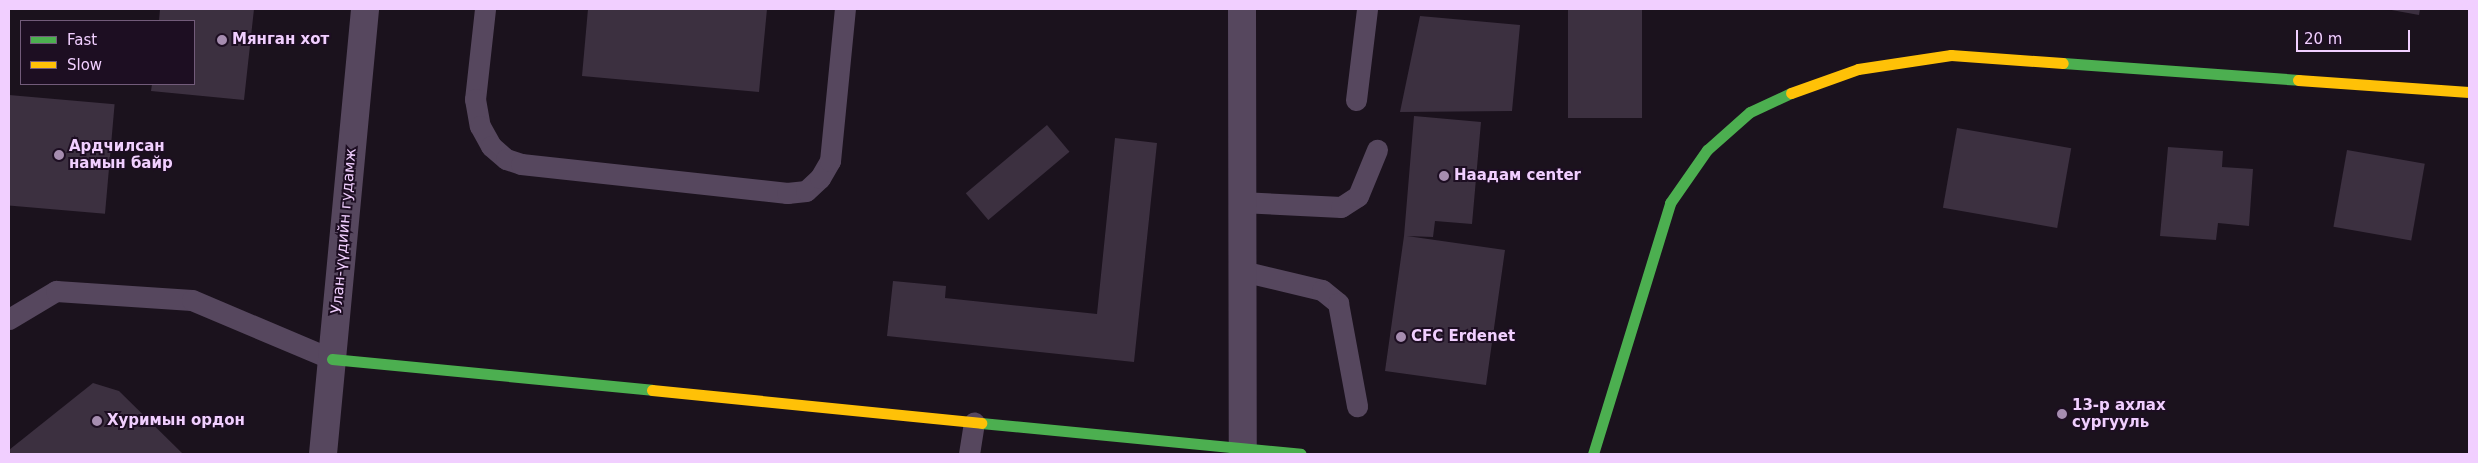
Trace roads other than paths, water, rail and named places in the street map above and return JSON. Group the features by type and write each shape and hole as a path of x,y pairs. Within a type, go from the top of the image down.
{"street":[{"name":"Улан-үүдийн гудамж","path":"323,454 365,9"},
{"path":"1242,9 1240,202 1243,451"},
{"path":"1593,454 1670,204 1707,150 1750,112 1778,98 1866,67 1951,55 2469,92"},
{"path":"332,359 974,422 1157,447 1301,454"}],"lane":[{"path":"484,9 475,99 480,126 491,146 506,159 521,164 787,193 806,191 820,178 830,161 845,9"},
{"path":"1356,100 1367,9"},
{"path":"1240,202 1341,207 1358,196 1377,150"},
{"path":"1242,271 1322,290 1338,303 1357,406"},
{"path":"9,319 56,291 192,300 332,359"},
{"path":"969,454 974,422"}],"place":[{"name":"Мянган хот","path":"222,40"},
{"name":"Ардчилсан намын байр","path":"59,155"},
{"name":"Наадам center","path":"1444,176"},
{"name":"CFC Erdenet","path":"1401,337"},
{"name":"13-р ахлах сургууль","path":"2062,414"},
{"name":"Хуримын ордон","path":"97,421"}]}
